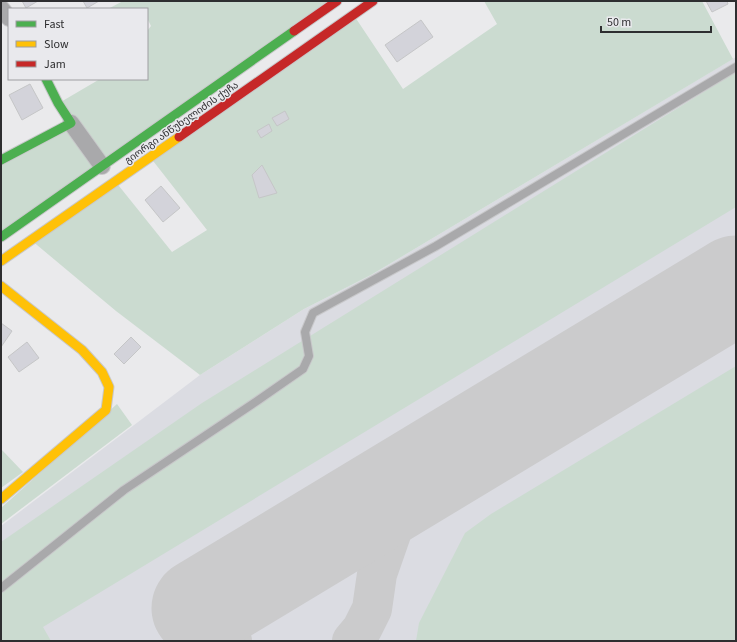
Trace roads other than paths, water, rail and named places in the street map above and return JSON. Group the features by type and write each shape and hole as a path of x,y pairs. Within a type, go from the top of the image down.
{"main road":[{"name":"გიორგი ანწუხელიძის ქუჩა","path":"1,237 221,80 337,1"},
{"name":"გიორგი ანწუხელიძის ქუჩა","path":"1,261 373,1"},
{"path":"1,160 71,123 58,104 46,80"},
{"path":"1,286 82,350 102,372 109,387 106,410 1,499"}],"street":[{"path":"1,8 8,17"},
{"path":"71,123 102,166"}],"lane":[{"path":"1,588 124,490 303,369 309,356 305,332 313,313 436,246 736,67"}]}
